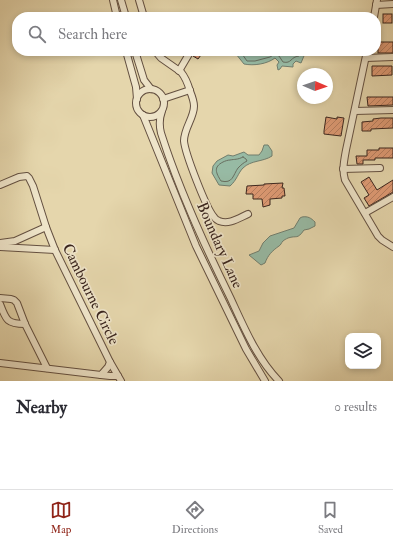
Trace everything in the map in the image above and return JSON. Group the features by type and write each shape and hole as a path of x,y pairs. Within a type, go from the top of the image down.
{"street":[{"path":"112,0 116,12"},
{"path":"121,0 125,12"},
{"path":"139,0 143,12"},
{"path":"375,12 377,2 393,4"},
{"path":"127,56 136,87 137,108 146,117 151,117 162,111 164,102 160,93 152,89 144,80 137,56"},
{"path":"159,56 184,75 194,101 192,115 185,135 185,148 193,171 214,218 220,221 229,222 248,214"},
{"path":"179,70 188,56"},
{"path":"393,57 366,58 343,169 345,180 378,236 393,247"},
{"path":"137,99 142,92 152,89"},
{"path":"163,99 190,90"},
{"path":"355,111 393,110"},
{"name":"Boundary Lane","path":"162,111 159,119 161,133 196,226 250,338 264,362 279,381"},
{"name":"Boundary Lane","path":"143,115 196,246 246,349 265,381"},
{"path":"343,169 380,168"},
{"name":"Cambourne Circle","path":"0,185 23,176 29,178 55,250 110,362 108,367 101,375"},
{"path":"365,213 393,197"},
{"path":"0,242 15,241 46,227"},
{"path":"0,247 55,250"},
{"path":"0,298 8,298 17,303 25,324 47,368"},
{"path":"0,304 8,321 25,324"},
{"path":"110,362 120,379"},
{"path":"0,363 110,376 120,379"}],"water":[{"path":"238,56 304,56 301,63 296,61 293,64 293,67 282,66 278,70 277,65 279,62 275,58 260,64 244,64"},
{"path":"264,145 268,145 272,151 272,156 246,165 230,186 219,185 212,173 213,166 217,161 228,155 233,156 244,152 248,155 259,155"},
{"path":"302,217 311,218 315,222 315,226 304,230 298,236 284,240 270,253 265,263 261,265 249,255 259,251 263,243 270,236 294,228"}],"building":[{"path":"383,14 392,14 392,23 383,23"},
{"path":"381,42 393,42 393,53 381,53"},
{"path":"193,56 200,56 198,59"},
{"path":"372,66 392,66 392,75 372,76"},
{"path":"367,97 393,97 393,105 368,106"},
{"path":"326,117 337,119 337,117 344,118 341,136 324,134"},
{"path":"393,118 393,128 362,131 362,122 373,121 373,119"},
{"path":"379,148 393,148 393,158 363,160 363,164 357,164 356,156 367,156 367,150 379,150"},
{"path":"369,177 377,190 393,180 393,192 369,206 364,198 369,195 361,182"},
{"path":"283,183 282,188 284,188 285,196 282,196 282,198 270,199 270,205 263,207 262,199 253,199 253,194 246,194 247,186"}]}
